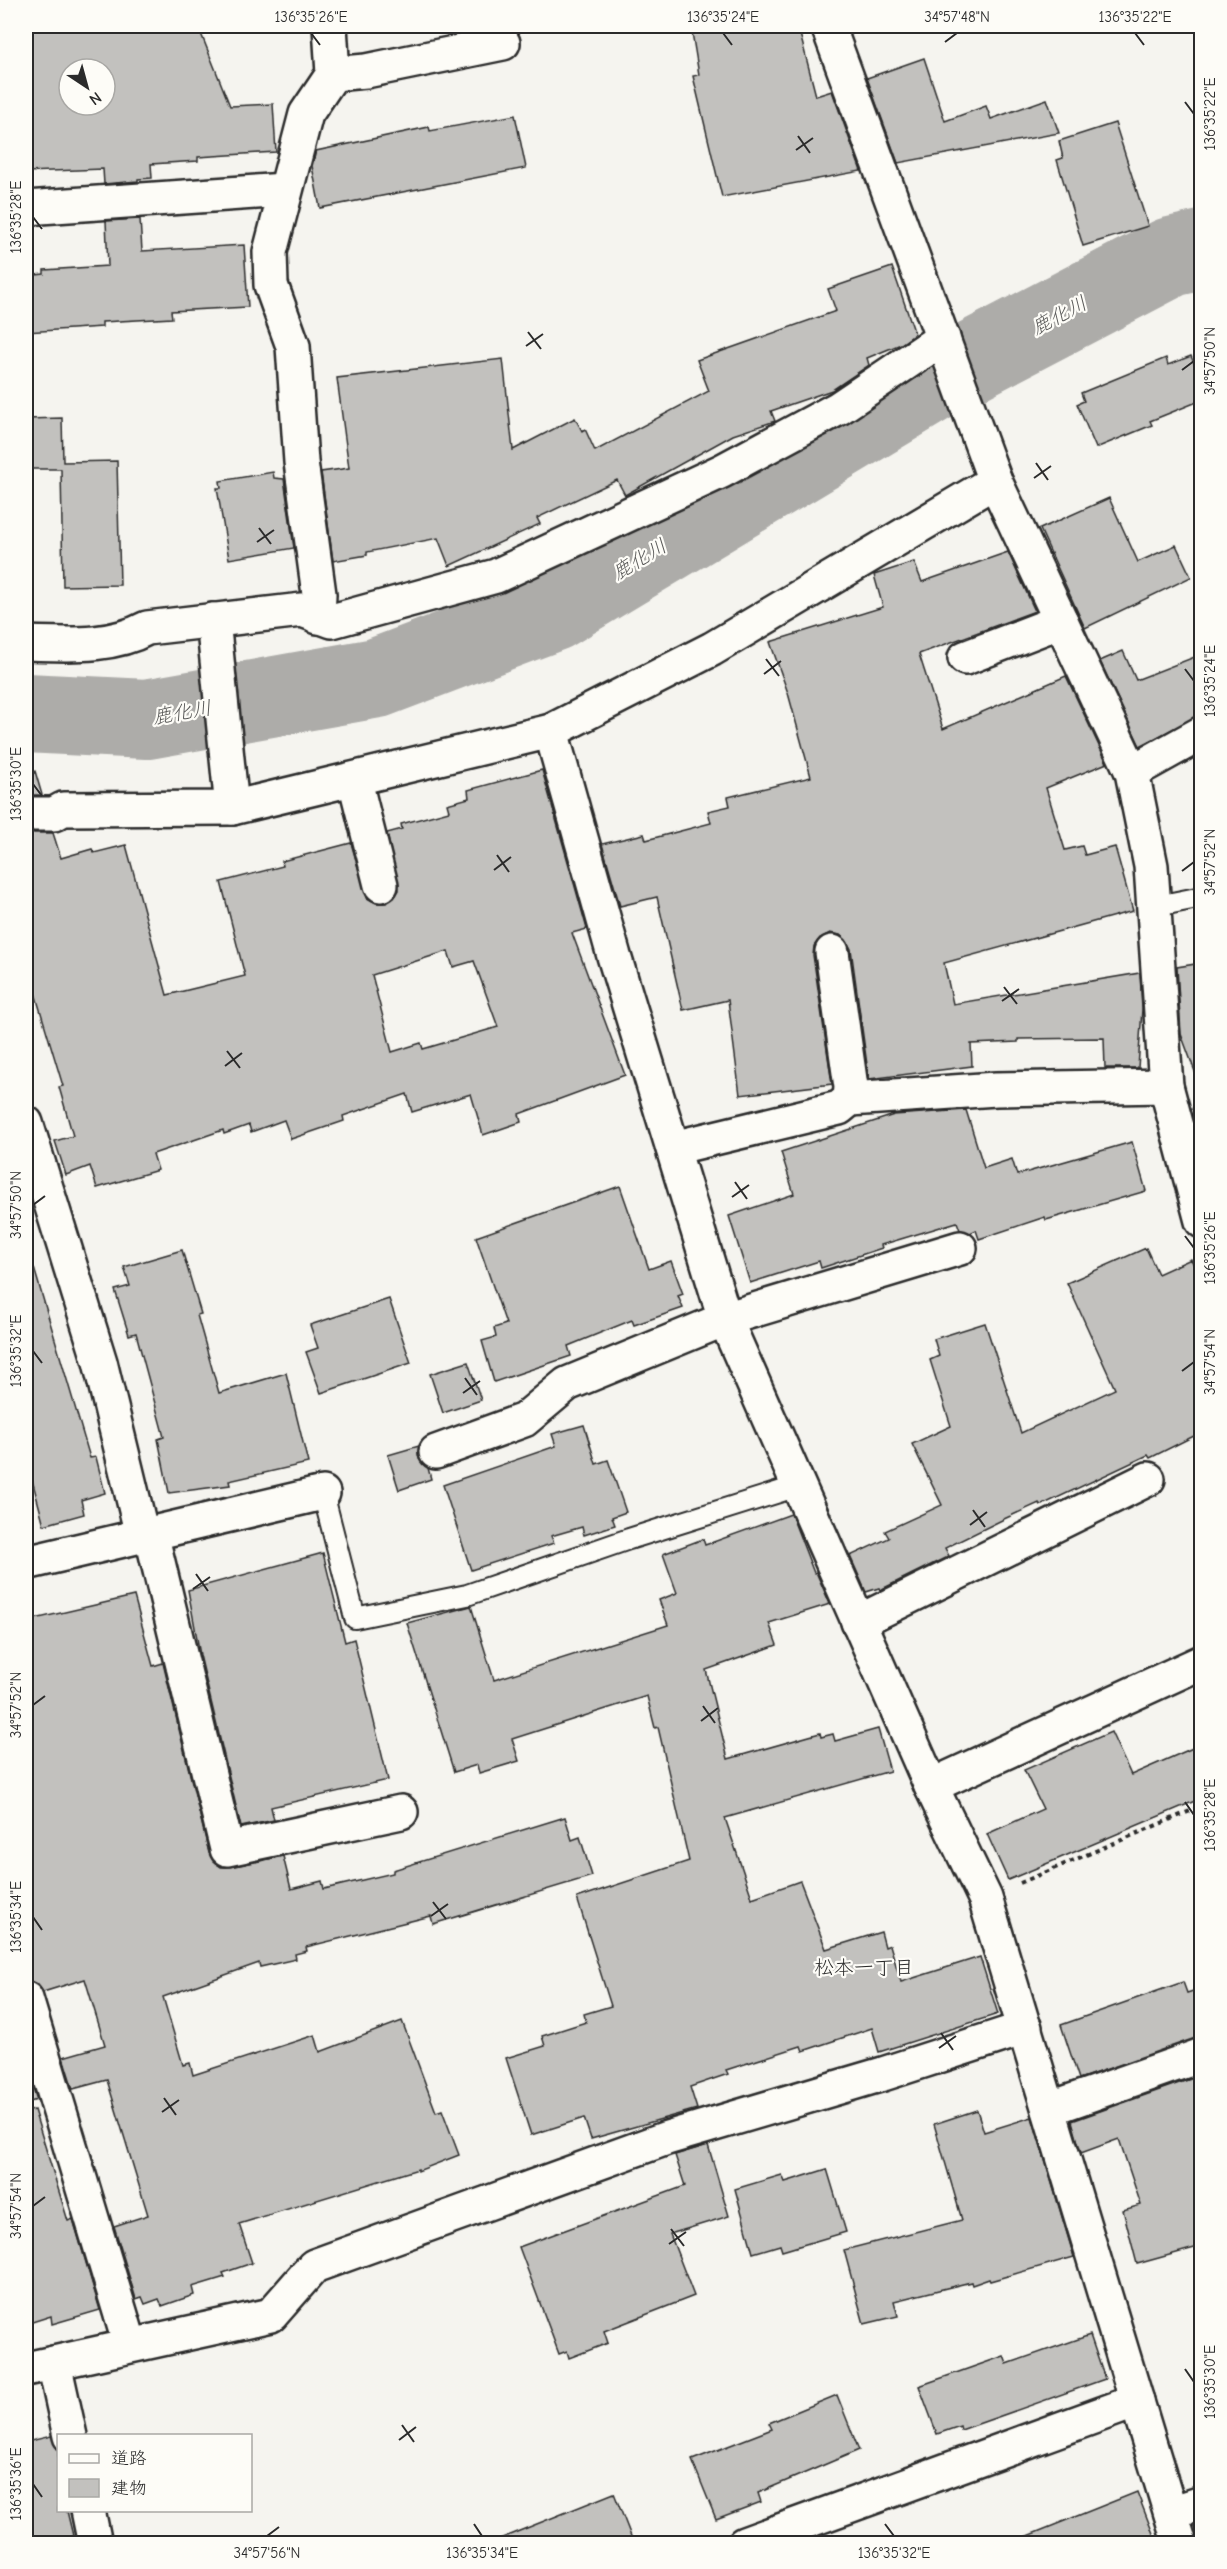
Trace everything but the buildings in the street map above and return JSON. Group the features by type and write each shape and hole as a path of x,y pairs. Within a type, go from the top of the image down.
{"street":[{"path":"318,617 319,594 301,462 293,346 271,285 270,252 285,190 296,161 306,114 333,74 330,26"},
{"path":"828,26 995,481 1132,772 1151,867 1166,1086 1202,1221"},
{"path":"333,74 366,71 503,43"},
{"path":"26,208 285,190"},
{"path":"26,644 83,644 127,638 147,628 302,610 332,621 496,576 722,471 839,408 943,338"},
{"path":"26,814 54,814 63,809 232,808 550,731 712,649 995,481"},
{"path":"213,620 232,808"},
{"path":"965,658 1061,621"},
{"path":"550,731 614,957 725,1319 931,1786 985,1898 1137,2400 1186,2508 1180,2544"},
{"path":"1132,772 1202,733"},
{"path":"354,780 381,885"},
{"path":"832,952 851,1087 850,1099"},
{"path":"673,1148 839,1108 850,1099 996,1089 1166,1086"},
{"path":"26,1123 100,1362 147,1534 227,1849 401,1812"},
{"path":"436,1452 524,1420 567,1384 725,1319 960,1248"},
{"path":"858,1623 1148,1479"},
{"path":"26,1563 322,1493"},
{"path":"931,1786 1202,1662"},
{"path":"26,1999 130,2345"},
{"path":"69,2434 40,2366 271,2315 314,2266 667,2139 883,2074 1025,2028"},
{"path":"1049,2109 1202,2055"},
{"path":"752,2542 1137,2400"},
{"path":"88,2512 95,2544"}],"lane":[{"path":"1152,907 1202,897"},
{"path":"322,1493 355,1618 467,1595 618,1543 798,1486"}],"path":[{"path":"985,1898 1202,1806"}],"waterway":[{"name":"鹿化川","path":"26,713 147,719 377,678 553,611 947,374 1171,257 1202,250"}],"district":[{"name":"松本一丁目","path":"864,1967"}]}
